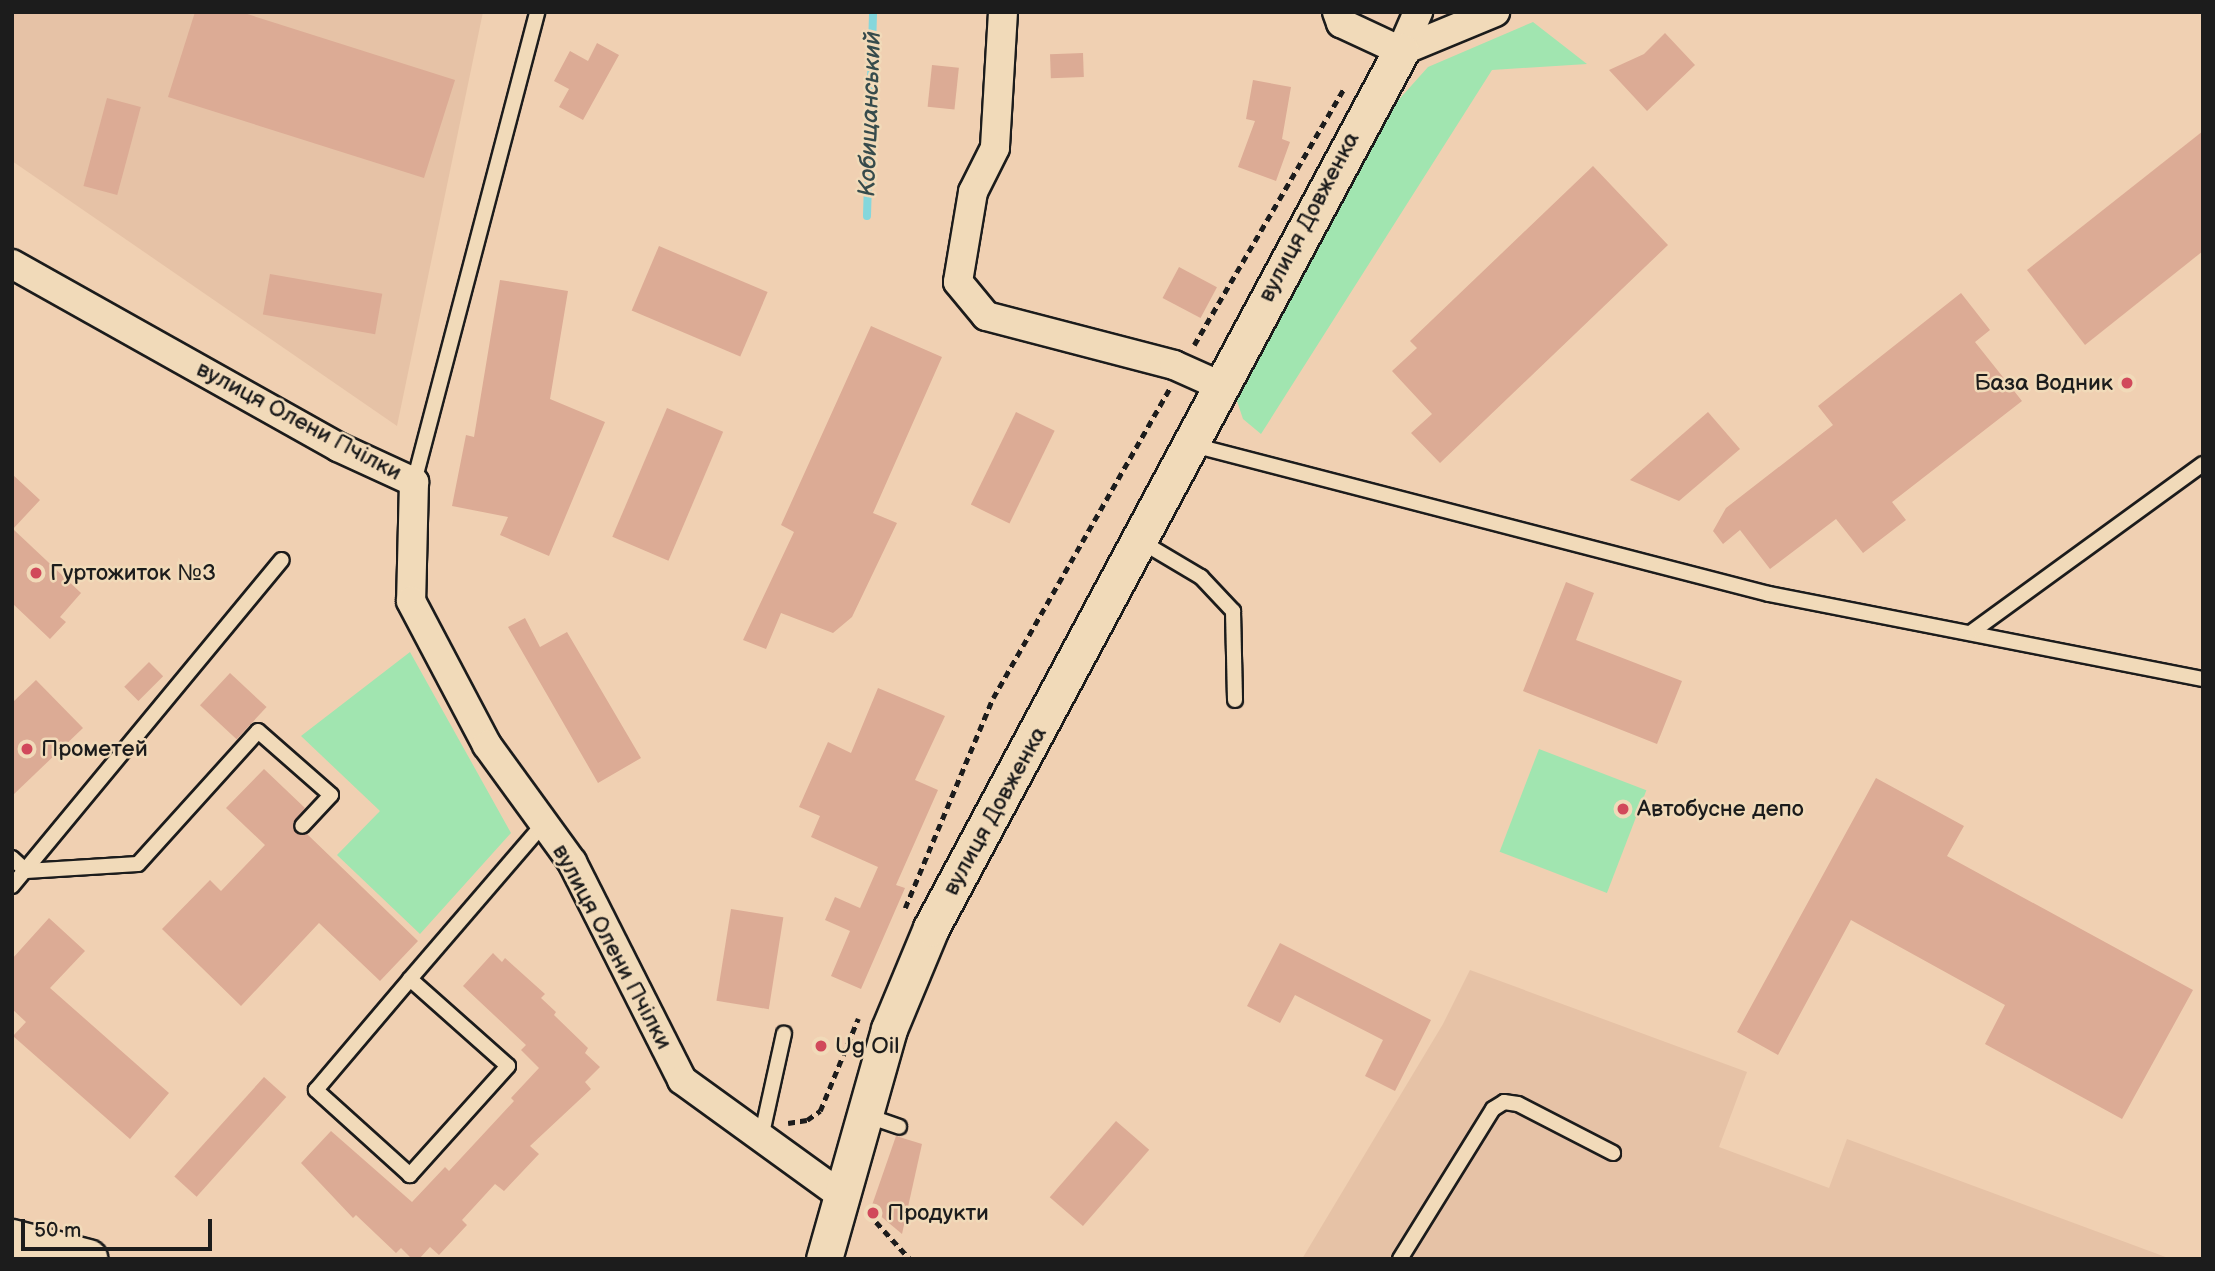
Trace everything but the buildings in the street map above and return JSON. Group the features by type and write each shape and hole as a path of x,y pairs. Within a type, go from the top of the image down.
{"main road":[{"path":"12,1240 88,1259"}],"street":[{"path":"1003,12 995,148 973,192 958,282 986,316 1181,368 1219,385"},
{"path":"1338,12 1341,23 1401,51 1495,12"},
{"name":"вулиця Довженка","path":"824,1259 889,1029 931,928 1142,542 1188,444 1401,51 1418,12"},
{"name":"вулиця Олени Пчілки","path":"12,264 338,447 414,482 411,601 487,745 572,862 682,1080 761,1138 843,1191"}],"lane":[{"path":"414,482 537,12"},
{"path":"1188,444 1769,594 1973,631 2203,679"},
{"path":"1973,631 2203,464"},
{"path":"1142,542 1201,577 1233,611 1235,700"},
{"path":"12,886 282,560"},
{"path":"12,858 26,871 138,864 258,731 331,795 302,826"},
{"path":"410,979 508,1066 410,1175 316,1090 410,979 544,822"},
{"path":"761,1138 784,1033"},
{"path":"1400,1259 1493,1109 1504,1102 1518,1104 1613,1153"},
{"path":"864,1115 899,1127"}],"path":[{"path":"904,911 993,698 1347,84"},
{"path":"820,1111 862,1011"},
{"path":"843,1191 910,1259"}],"shaded area":[{"path":"12,12 483,12 397,426 12,161"},
{"path":"1470,970 1747,1072 1719,1147 1829,1188 1847,1139 2171,1259 1302,1259 1443,1024"}],"green space":[{"path":"1533,22 1587,64 1492,70 1261,434 1243,419 1236,398 1386,114 1428,67"},
{"path":"410,652 511,833 420,934 337,855 380,811 301,736"},
{"path":"1539,749 1646,790 1607,893 1500,852"}],"waterway":[{"name":"Кобищанський","path":"867,216 873,12"}],"place":[{"name":"База Водник","path":"2127,383"},
{"name":"Гуртожиток №3","path":"36,573"},
{"name":"Прометей","path":"27,749"},
{"name":"Автобусне депо","path":"1623,809"},
{"name":"Ug Oil","path":"821,1046"},
{"name":"Продукти","path":"873,1213"}]}
